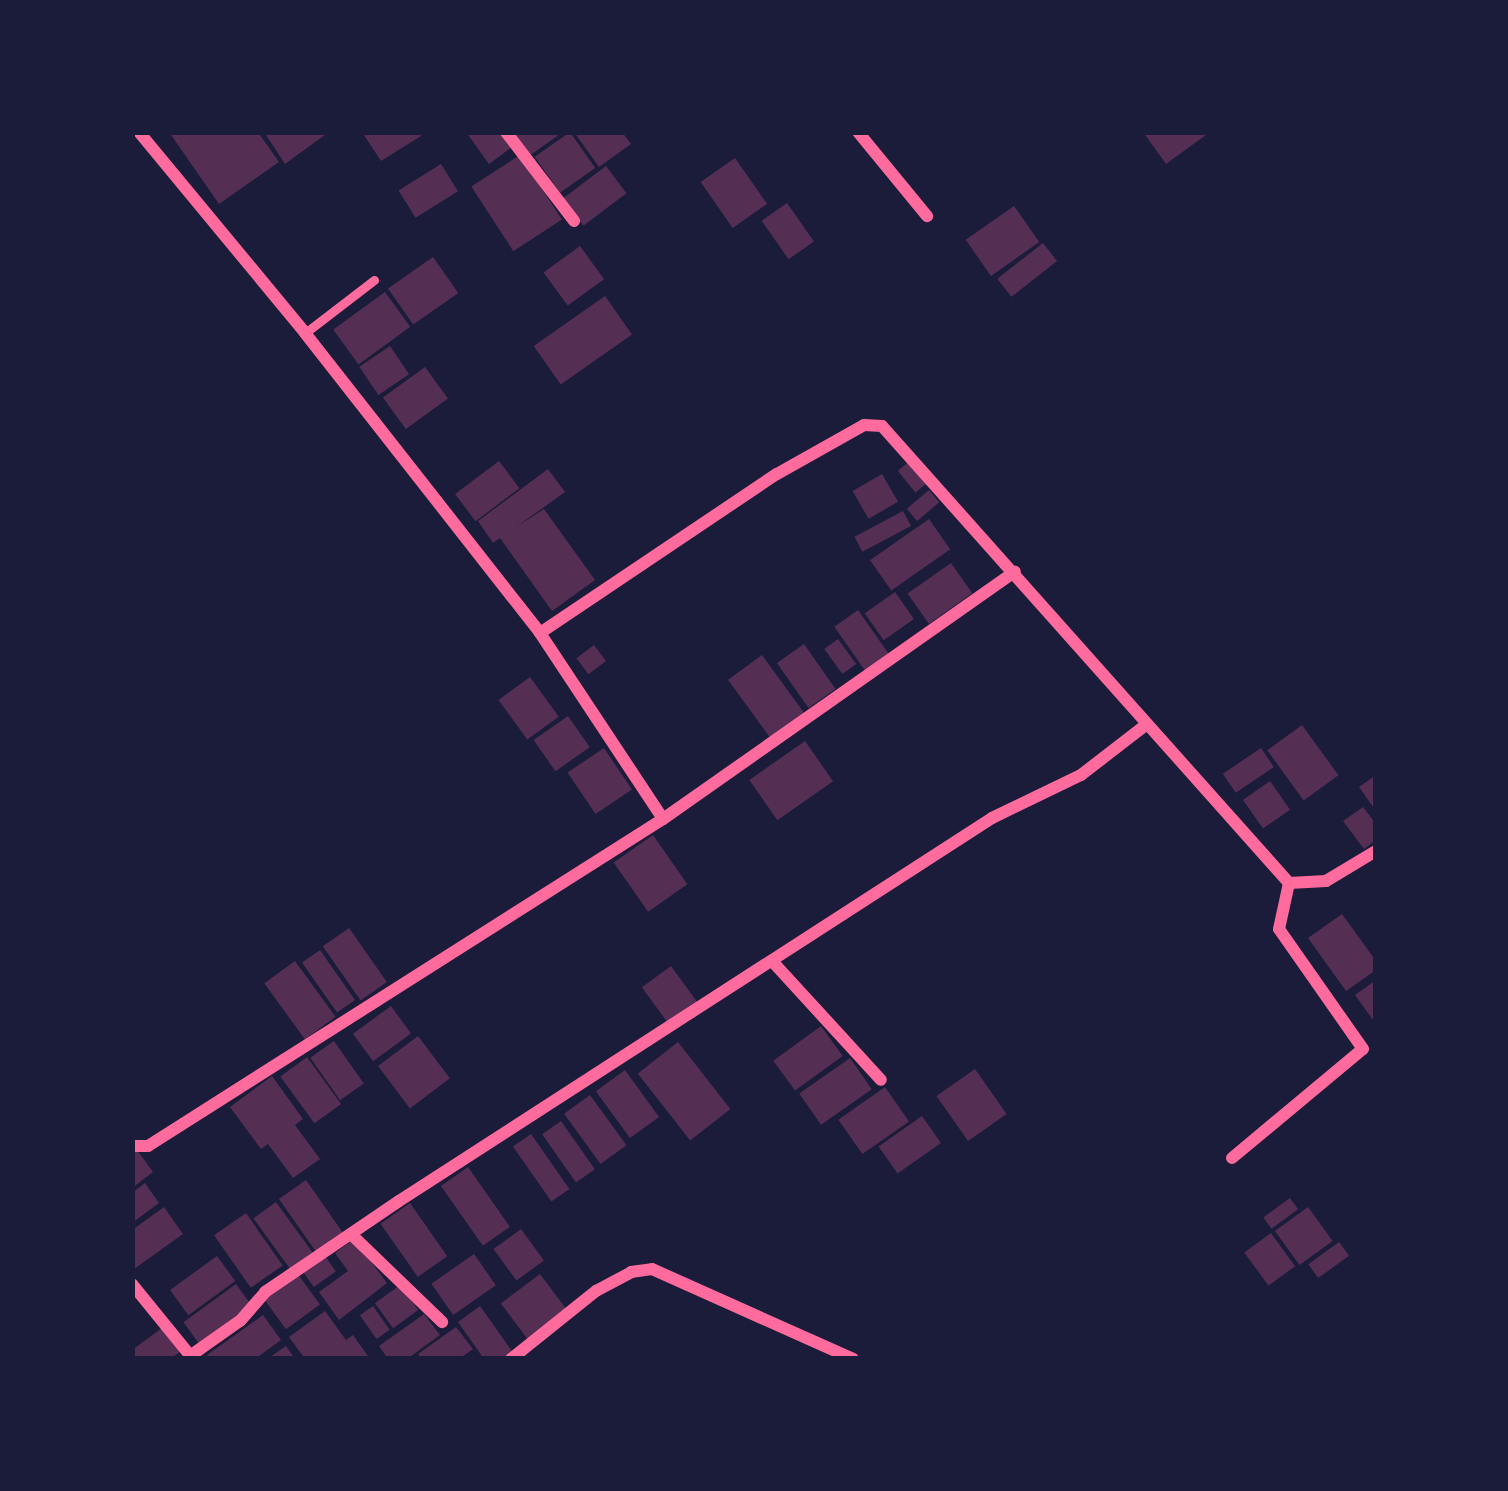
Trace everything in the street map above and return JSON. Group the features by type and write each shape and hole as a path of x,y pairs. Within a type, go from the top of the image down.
{"street":[{"path":"139,132 305,333 540,633 663,819"},
{"path":"506,132 574,221"},
{"path":"858,132 927,216"},
{"path":"540,633 777,474 864,425 882,426 896,436 1289,883"},
{"path":"132,1146 148,1146 663,819 1015,572"},
{"path":"132,1284 191,1358 242,1320 266,1292 992,818 1081,775 1147,724"},
{"path":"1289,883 1326,881 1376,851"},
{"path":"1232,1158 1363,1049 1279,929 1289,883"},
{"path":"772,961 880,1080"},
{"path":"353,1236 442,1322"},
{"path":"511,1359 596,1291 652,1269 853,1359"}],"lane":[{"path":"305,333 374,280"}],"building":[{"path":"169,132 258,132 279,162 219,204"},
{"path":"264,132 329,132 285,164"},
{"path":"362,132 419,132 421,136 381,161"},
{"path":"466,132 501,132 512,147 489,164"},
{"path":"512,132 563,132 529,156"},
{"path":"570,132 595,168 560,193 535,157"},
{"path":"574,132 622,132 631,144 599,167"},
{"path":"1143,132 1210,132 1166,164"},
{"path":"520,155 562,220 513,251 471,187"},
{"path":"735,158 767,204 733,228 701,182"},
{"path":"441,164 458,191 416,218 399,190"},
{"path":"606,166 626,193 583,226 563,198"},
{"path":"787,203 814,242 789,259 762,221"},
{"path":"1014,206 1039,242 991,276 966,240"},
{"path":"1043,243 1057,261 1011,297 997,279"},
{"path":"580,246 604,279 568,306 544,272"},
{"path":"433,257 458,293 413,325 388,289"},
{"path":"385,292 410,327 358,364 333,330"},
{"path":"605,296 632,335 561,384 534,346"},
{"path":"390,346 409,374 378,395 359,367"},
{"path":"425,367 448,399 406,429 383,398"},
{"path":"911,460 929,482 915,492 898,471"},
{"path":"499,461 519,488 476,521 455,494"},
{"path":"548,469 565,492 516,527 544,509 595,580 552,611 500,538 493,543 478,521"},
{"path":"882,474 898,502 869,519 853,491"},
{"path":"929,490 939,502 917,521 907,509"},
{"path":"903,511 911,526 862,552 854,537"},
{"path":"929,519 950,549 891,591 870,560"},
{"path":"951,563 972,593 929,624 908,593"},
{"path":"895,592 914,619 884,640 865,613"},
{"path":"858,610 890,655 866,672 834,627"},
{"path":"838,639 856,664 842,674 824,649"},
{"path":"804,644 836,689 809,708 777,663"},
{"path":"594,645 606,661 588,674 576,658"},
{"path":"762,655 804,713 770,738 728,680"},
{"path":"530,677 559,717 527,740 498,700"},
{"path":"568,716 590,747 555,771 534,740"},
{"path":"1302,725 1338,775 1304,800 1267,750"},
{"path":"805,741 833,781 777,820 749,780"},
{"path":"604,748 632,789 595,814 568,773"},
{"path":"1261,748 1274,767 1236,793 1223,774"},
{"path":"1376,775 1376,811 1359,787"},
{"path":"1270,781 1290,810 1263,829 1243,800"},
{"path":"1363,807 1376,824 1376,840 1364,849 1343,821"},
{"path":"653,835 687,884 648,912 614,863"},
{"path":"1342,914 1376,961 1376,970 1346,991 1308,938"},
{"path":"349,928 387,982 361,1000 323,946"},
{"path":"320,950 355,1000 337,1013 302,963"},
{"path":"295,961 336,1017 305,1039 264,983"},
{"path":"671,966 699,1005 670,1026 642,987"},
{"path":"1376,980 1376,1024 1355,995"},
{"path":"391,1006 411,1034 373,1061 353,1034"},
{"path":"821,1026 843,1056 795,1091 773,1061"},
{"path":"418,1036 450,1078 410,1108 378,1066"},
{"path":"334,1041 364,1084 340,1100 310,1058"},
{"path":"678,1042 730,1109 690,1140 638,1073"},
{"path":"307,1057 341,1104 314,1123 280,1076"},
{"path":"850,1058 872,1089 821,1125 799,1094"},
{"path":"975,1069 1007,1114 968,1141 936,1096"},
{"path":"625,1070 659,1117 630,1138 596,1091"},
{"path":"272,1076 303,1119 295,1125 320,1159 293,1178 268,1144 261,1149 230,1107"},
{"path":"885,1087 909,1121 862,1154 838,1120"},
{"path":"590,1095 626,1145 601,1164 564,1114"},
{"path":"922,1116 941,1143 898,1173 879,1146"},
{"path":"561,1121 595,1169 576,1183 542,1134"},
{"path":"531,1134 569,1189 551,1202 513,1147"},
{"path":"132,1143 153,1172 132,1188"},
{"path":"468,1167 510,1227 483,1246 441,1186"},
{"path":"306,1180 343,1232 316,1251 279,1199"},
{"path":"145,1183 159,1203 132,1223 132,1193"},
{"path":"1290,1198 1298,1209 1272,1229 1263,1217"},
{"path":"276,1202 312,1252 290,1269 253,1218"},
{"path":"410,1203 447,1256 418,1277 381,1224"},
{"path":"164,1207 183,1234 134,1269 132,1230"},
{"path":"1308,1207 1333,1241 1300,1265 1275,1231"},
{"path":"246,1213 283,1265 251,1288 214,1235"},
{"path":"521,1229 544,1261 516,1281 493,1249"},
{"path":"1271,1233 1295,1266 1268,1286 1244,1252"},
{"path":"354,1239 387,1283 339,1320 319,1292 348,1271 335,1253"},
{"path":"1339,1242 1349,1256 1318,1278 1308,1264"},
{"path":"474,1254 496,1285 453,1315 431,1284"},
{"path":"217,1256 235,1281 188,1315 170,1290"},
{"path":"325,1256 336,1272 314,1287 303,1271"},
{"path":"297,1273 320,1305 286,1329 263,1298"},
{"path":"540,1274 566,1309 527,1339 501,1303"},
{"path":"236,1284 251,1305 199,1343 183,1322"},
{"path":"400,1285 418,1310 393,1328 375,1303"},
{"path":"373,1306 390,1330 377,1339 360,1315"},
{"path":"480,1306 514,1354 507,1359 484,1359 458,1322"},
{"path":"325,1311 346,1340 353,1335 370,1359 305,1359 289,1337"},
{"path":"424,1314 440,1335 407,1359 388,1359 379,1346"},
{"path":"263,1315 281,1340 255,1359 210,1359 207,1355"},
{"path":"456,1327 473,1349 459,1359 422,1359 418,1354"},
{"path":"162,1328 180,1352 170,1359 132,1359 132,1350"},
{"path":"286,1346 295,1359 267,1359"}]}
